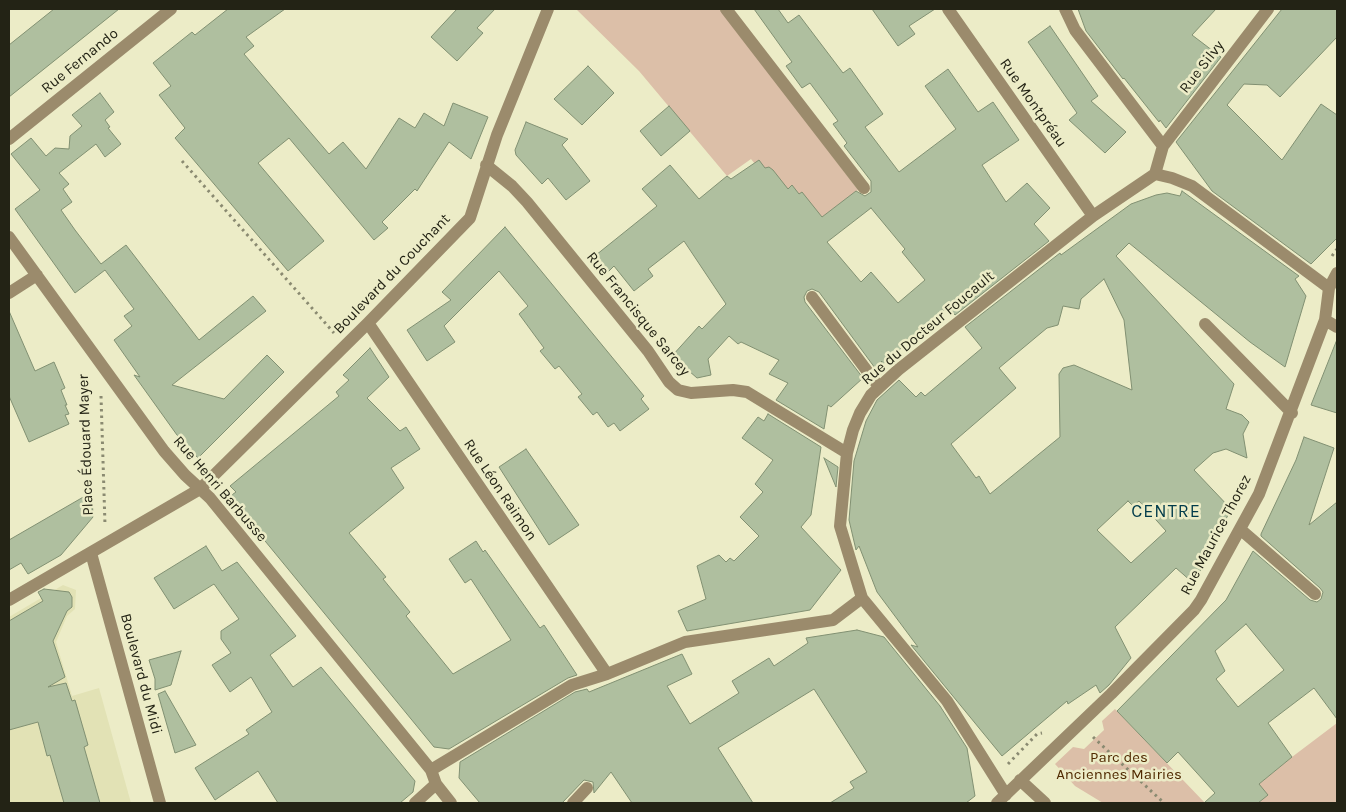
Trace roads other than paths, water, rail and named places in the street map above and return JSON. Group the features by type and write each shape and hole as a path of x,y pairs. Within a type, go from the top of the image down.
{"street":[{"name":"Rue Fernando","path":"9,139 171,9"},
{"name":"Boulevard du Couchant","path":"200,489 470,218 496,135 548,9"},
{"path":"726,9 864,188"},
{"name":"Rue Montpréau","path":"948,9 1092,216"},
{"path":"1065,9 1075,30 1162,146 1155,174 1192,186 1328,288"},
{"name":"Rue Silvy","path":"1162,146 1268,9"},
{"name":"Rue Francisque Sarcey","path":"486,166 527,202 648,351 669,382 678,390 691,393 733,390 747,392 847,453"},
{"name":"Rue du Docteur Foucault","path":"1001,799 995,779 947,701 862,598 840,526 847,453 860,413 871,395 879,387 951,327 1092,216 1155,174"},
{"name":"Rue Henri Barbusse","path":"9,237 164,451 210,498 431,770 436,784 451,803"},
{"name":"Rue Maurice Thorez","path":"1001,799 1111,694 1194,610 1259,494 1292,413 1326,320 1328,288 1337,273"},
{"path":"9,293 37,275"},
{"path":"812,297 879,387"},
{"path":"1326,320 1337,327"},
{"name":"Rue Léon Raimon","path":"368,322 606,674"},
{"path":"1205,324 1292,413"},
{"path":"9,600 200,489"},
{"path":"1240,529 1315,594"},
{"name":"Boulevard du Midi","path":"91,553 160,803"},
{"path":"431,770 572,685 606,674 686,642 833,620 862,598"},
{"path":"1020,780 1045,803"},
{"path":"415,803 436,784"},
{"path":"573,803 587,788"}],"district":[{"name":"CENTRE","path":"1166,512"}],"park label":[{"name":"Parc des Anciennes Mairies","path":"1119,766"}]}
